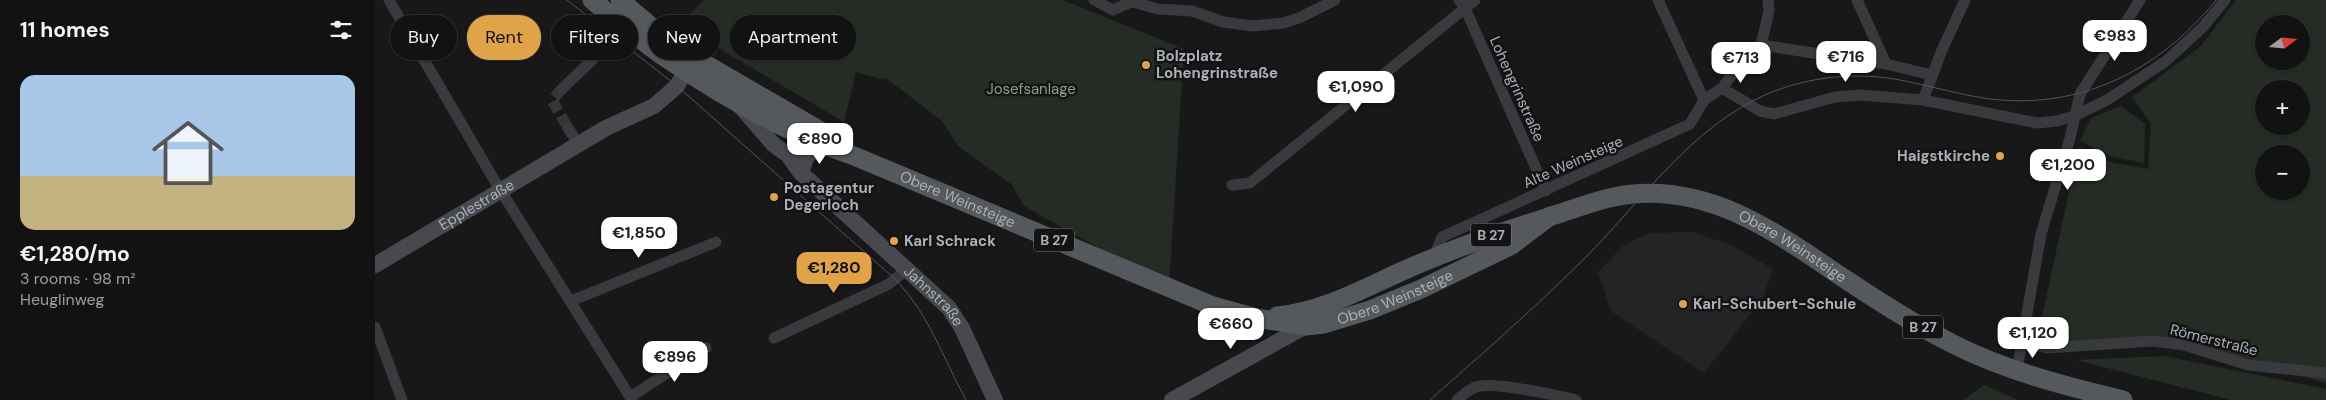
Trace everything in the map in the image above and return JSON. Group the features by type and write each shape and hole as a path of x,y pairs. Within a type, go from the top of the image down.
{"main road":[{"name":"B 27","path":"592,0 663,56 690,64 764,99 819,130 855,156"},
{"name":"B 27","path":"620,0 662,36 690,64 736,101 776,124 819,144 855,156"},
{"name":"Obere Weinsteige","path":"855,156 1213,306 1256,318 1307,326 1324,324 1370,310 1421,289 1511,245 1549,216"},
{"name":"Obere Weinsteige","path":"1256,318 1296,314 1351,294 1434,257 1514,227 1608,197 1658,193 1685,196 1713,203 1772,230 1845,279 1933,333 1954,345 2017,370"},
{"path":"1307,326 1342,304 1351,294"},
{"name":"B 27","path":"2017,370 2045,380 2123,400"}],"street":[{"path":"389,0 501,191 631,398 706,348"},
{"path":"1094,0 1113,10 1129,1 1158,9 1194,5 1223,22 1253,26 1269,25 1299,18 1335,0"},
{"path":"1232,185 1250,182 1462,4 1475,0"},
{"path":"1658,0 1704,100"},
{"path":"1768,0 1769,11 1761,45 1886,64 1932,75"},
{"path":"1857,0 1886,64"},
{"path":"1923,100 1965,0"},
{"path":"2017,370 2041,234 2070,138 2080,94 2140,0"},
{"path":"1722,88 1761,111 1775,114 1835,98 1861,95 1923,100 2037,123 2057,121 2074,116 2107,100 2166,61 2203,27 2225,0"},
{"name":"Lohengrinstraße","path":"1462,4 1546,190"},
{"name":"Alte Weinsteige","path":"1434,257 1442,237 1690,124 1704,100 1722,88 1738,67 1761,45"},
{"path":"562,89 592,60"},
{"name":"Epplestraße","path":"375,265 578,144 654,106 677,86 690,64"},
{"name":"Jahnstraße","path":"764,99 788,155 801,173 949,308 962,328 995,400"},
{"name":"Jahnstraße","path":"736,101 774,145 788,155"},
{"path":"569,128 578,144"},
{"path":"801,173 806,158 819,144"},
{"path":"571,301 716,242"},
{"path":"774,338 889,284 907,269"},
{"path":"1172,400 1307,326"},
{"path":"375,327 402,400"},
{"name":"Römerstraße","path":"2036,345 2047,348 2153,341 2184,346 2248,365 2326,373"},
{"path":"1457,400 1479,386 1494,386 1576,400"}],"shaded area":[{"name":"Karl-Schubert-Schule","path":"1693,232 1731,245 1773,269 1763,298 1704,373 1611,311 1598,272 1624,245 1649,233"}],"green space":[{"name":"Josefsanlage","path":"704,0 1063,0 1184,49 1169,287 1024,206 1011,184 958,146 942,121 886,78 881,79 856,72 844,122 739,60 856,60 856,15 730,15 730,55 720,49 720,15 689,15"},
{"path":"2236,0 2326,0 2326,383 2179,340 2049,345 2039,331 2079,146 2110,162 2148,169 2151,124 2132,97 2200,47"},
{"path":"2121,106 2145,124 2144,163 2113,157 2080,141 2091,118"},
{"path":"2164,356 2326,389 2326,400 2231,400 2076,360"},
{"path":"1984,385 2018,400 1963,400"}],"tunnel":[{"path":"562,89 552,100 568,128"}],"tram line":[{"path":"567,0 677,86 895,279 917,307 935,337 966,400"},
{"path":"1430,400 1568,275 1669,166 1691,145 1738,109 1765,95 1799,83 1834,77 1869,76 1915,83 1983,98 2018,101 2051,99 2083,92 2113,81 2142,66 2168,48 2216,0"}],"place":[{"name":"Bolzplatz Lohengrinstraße","path":"1146,65"},
{"name":"Haigstkirche","path":"2000,156"},
{"name":"Postagentur Degerloch","path":"774,197"},
{"name":"Karl Schrack","path":"894,241"},
{"name":"Karl-Schubert-Schule","path":"1683,304"}]}
